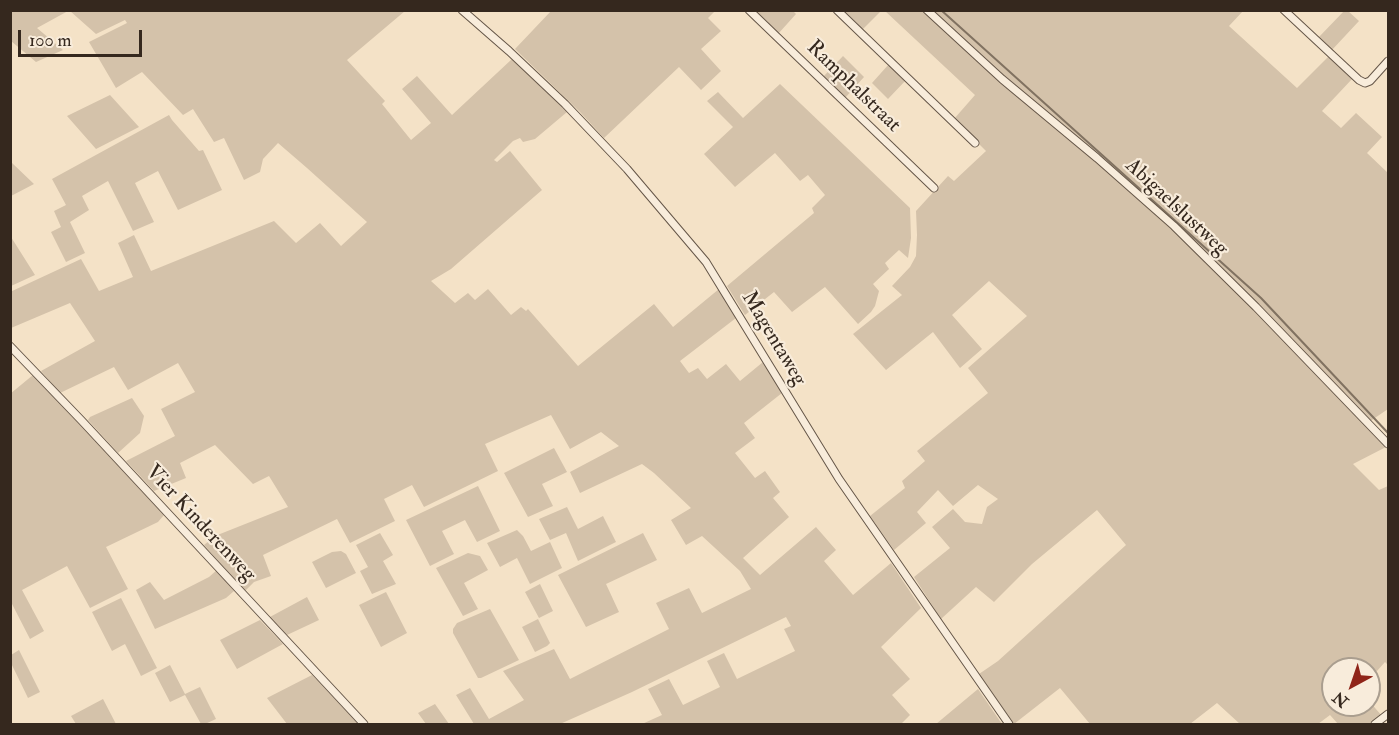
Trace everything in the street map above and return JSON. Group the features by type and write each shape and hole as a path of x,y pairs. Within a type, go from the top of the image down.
{"street":[{"name":"Magentaweg","path":"462,10 565,104 627,170 706,261 839,479 1009,724"},
{"name":"Ramphalstraat","path":"749,10 934,188"},
{"path":"837,10 975,143"},
{"name":"Abigaelslustweg","path":"927,10 1002,79 1174,226 1389,444"},
{"path":"1284,10 1359,81 1365,83 1370,81 1389,61"},
{"name":"Vier Kinderenweg","path":"10,346 82,420 363,724"},
{"path":"1375,724 1389,714"}],"shaded area":[{"path":"792,10 796,14 778,34 756,14 759,11"},
{"path":"10,11 68,11 37,28 63,50 36,62 11,41"},
{"path":"70,11 405,11 347,60 385,101 382,104 411,140 431,123 402,89 417,76 452,115 512,59 567,112 535,139 523,142 520,138 513,141 494,160 497,162 510,151 542,190 451,269 431,281 455,303 468,293 475,300 488,289 511,315 521,307 526,311 528,309 578,366 654,304 673,327 719,289 736,318 680,361 689,373 698,368 707,379 726,364 740,381 763,362 782,393 744,423 755,438 735,453 755,478 765,471 780,492 773,498 789,517 743,558 760,575 816,527 836,550 824,561 853,595 891,563 921,608 881,647 910,679 892,695 910,715 901,724 642,724 662,715 648,689 669,679 683,705 720,687 707,661 724,653 737,679 795,651 784,629 791,626 786,617 632,692 560,724 474,724 456,695 470,688 489,719 524,700 503,671 554,649 570,679 669,629 656,603 689,588 702,613 751,589 740,571 702,536 686,545 671,520 691,508 642,464 580,493 570,472 619,446 601,432 570,449 551,415 485,444 498,471 424,507 412,485 384,499 395,521 350,543 337,519 263,555 271,576 254,582 245,591 204,545 215,536 288,507 269,476 253,484 215,445 180,463 186,478 154,491 126,461 175,436 161,409 195,392 178,363 128,390 114,367 60,393 41,371 95,341 70,303 11,328 10,292 81,259 99,291 133,277 118,243 134,235 151,271 274,221 296,243 320,223 341,246 367,222 278,143 263,159 260,172 244,180 224,138 214,142 193,109 183,115 142,72 116,88 89,42 127,23 125,20 96,34"},
{"path":"551,11 715,11 708,18 721,31 701,49 721,71 701,90 679,67 604,138 515,49"},
{"path":"842,11 881,11 862,30"},
{"path":"885,11 923,11 1095,159 1173,228 1386,447 1353,464 1379,490 1388,486 1388,665 1385,662 1381,666 1381,657 1321,657 1321,717 1327,717 1318,724 1240,724 1217,703 1190,724 1090,724 1060,688 1014,724 979,674 998,661 1126,545 1097,510 1032,564 994,602 976,587 941,619 914,577 950,548 932,527 953,509 965,522 982,524 987,507 998,499 978,485 953,506 938,490 917,512 926,523 894,550 870,516 905,488 902,481 925,461 917,451 988,393 968,368 1027,316 989,281 952,315 982,349 960,368 933,332 886,370 853,334 902,295 892,286 910,267 916,256 916,211 948,176 954,181 986,151 954,119 975,95"},
{"path":"931,11 1243,11 1229,26 1297,88 1329,56 1353,78 1322,111 1341,128 1356,113 1382,137 1367,153 1388,173 1388,409 1369,422 1257,305"},
{"path":"1344,11 1348,11 1359,21 1331,51 1318,38"},
{"path":"843,56 864,77 845,98 823,77"},
{"path":"889,64 906,80 888,99 872,83"},
{"path":"780,84 910,208 911,238 908,258 899,250 885,263 889,269 873,284 879,291 875,306 858,324 825,287 792,312 774,292 745,315 727,286 814,213 812,208 825,195 808,175 800,181 775,153 735,187 704,154 733,127 707,101 718,92 743,118"},
{"path":"110,95 139,127 96,149 67,116"},
{"path":"169,115 199,151 203,150 222,190 178,210 158,171 135,183 154,222 133,231 108,181 82,196 89,210 70,222 85,253 66,262 51,232 61,227 54,211 66,205 52,179"},
{"path":"11,162 34,184 10,196"},
{"path":"11,237 35,275 10,286"},
{"path":"33,375 164,515 158,522 106,547 128,589 90,608 67,566 22,590 44,631 30,639 11,602 10,394"},
{"path":"132,398 144,416 140,433 118,453 88,420"},
{"path":"554,448 567,472 542,484 553,506 528,517 504,473"},
{"path":"478,486 500,531 477,542 465,520 442,531 454,554 430,566 406,520"},
{"path":"567,507 578,529 603,516 616,542 578,561 566,533 550,540 539,519"},
{"path":"517,530 531,551 550,542 562,568 530,584 517,558 500,567 487,543"},
{"path":"380,533 393,555 383,561 396,584 372,594 360,571 368,567 356,545"},
{"path":"643,533 657,560 606,584 619,612 586,627 558,575"},
{"path":"341,551 346,554 356,573 326,588 312,562 332,552"},
{"path":"468,553 480,556 488,570 464,583 478,609 463,616 436,568"},
{"path":"217,570 234,591 226,598 155,629 136,590 150,582 164,600 209,577"},
{"path":"540,584 553,611 539,618 525,592"},
{"path":"386,592 407,633 381,647 359,605"},
{"path":"307,597 319,620 287,635 268,618"},
{"path":"121,598 157,668 141,676 125,644 112,651 92,612"},
{"path":"490,609 519,660 478,678 453,633 453,629 457,623"},
{"path":"538,619 550,643 535,652 522,627"},
{"path":"260,620 283,644 237,669 220,640"},
{"path":"19,650 40,692 28,698 11,663 11,655"},
{"path":"170,665 185,694 200,687 216,719 201,724 185,695 170,702 155,673"},
{"path":"312,675 359,724 287,724 267,698"},
{"path":"978,689 1002,724 936,724"},
{"path":"103,699 116,724 76,724 71,716"},
{"path":"435,704 449,724 426,724 418,713"},
{"path":"1332,717 1381,717 1372,724 1338,724"}],"waterway":[{"path":"941,10 1261,298 1388,433"}]}
